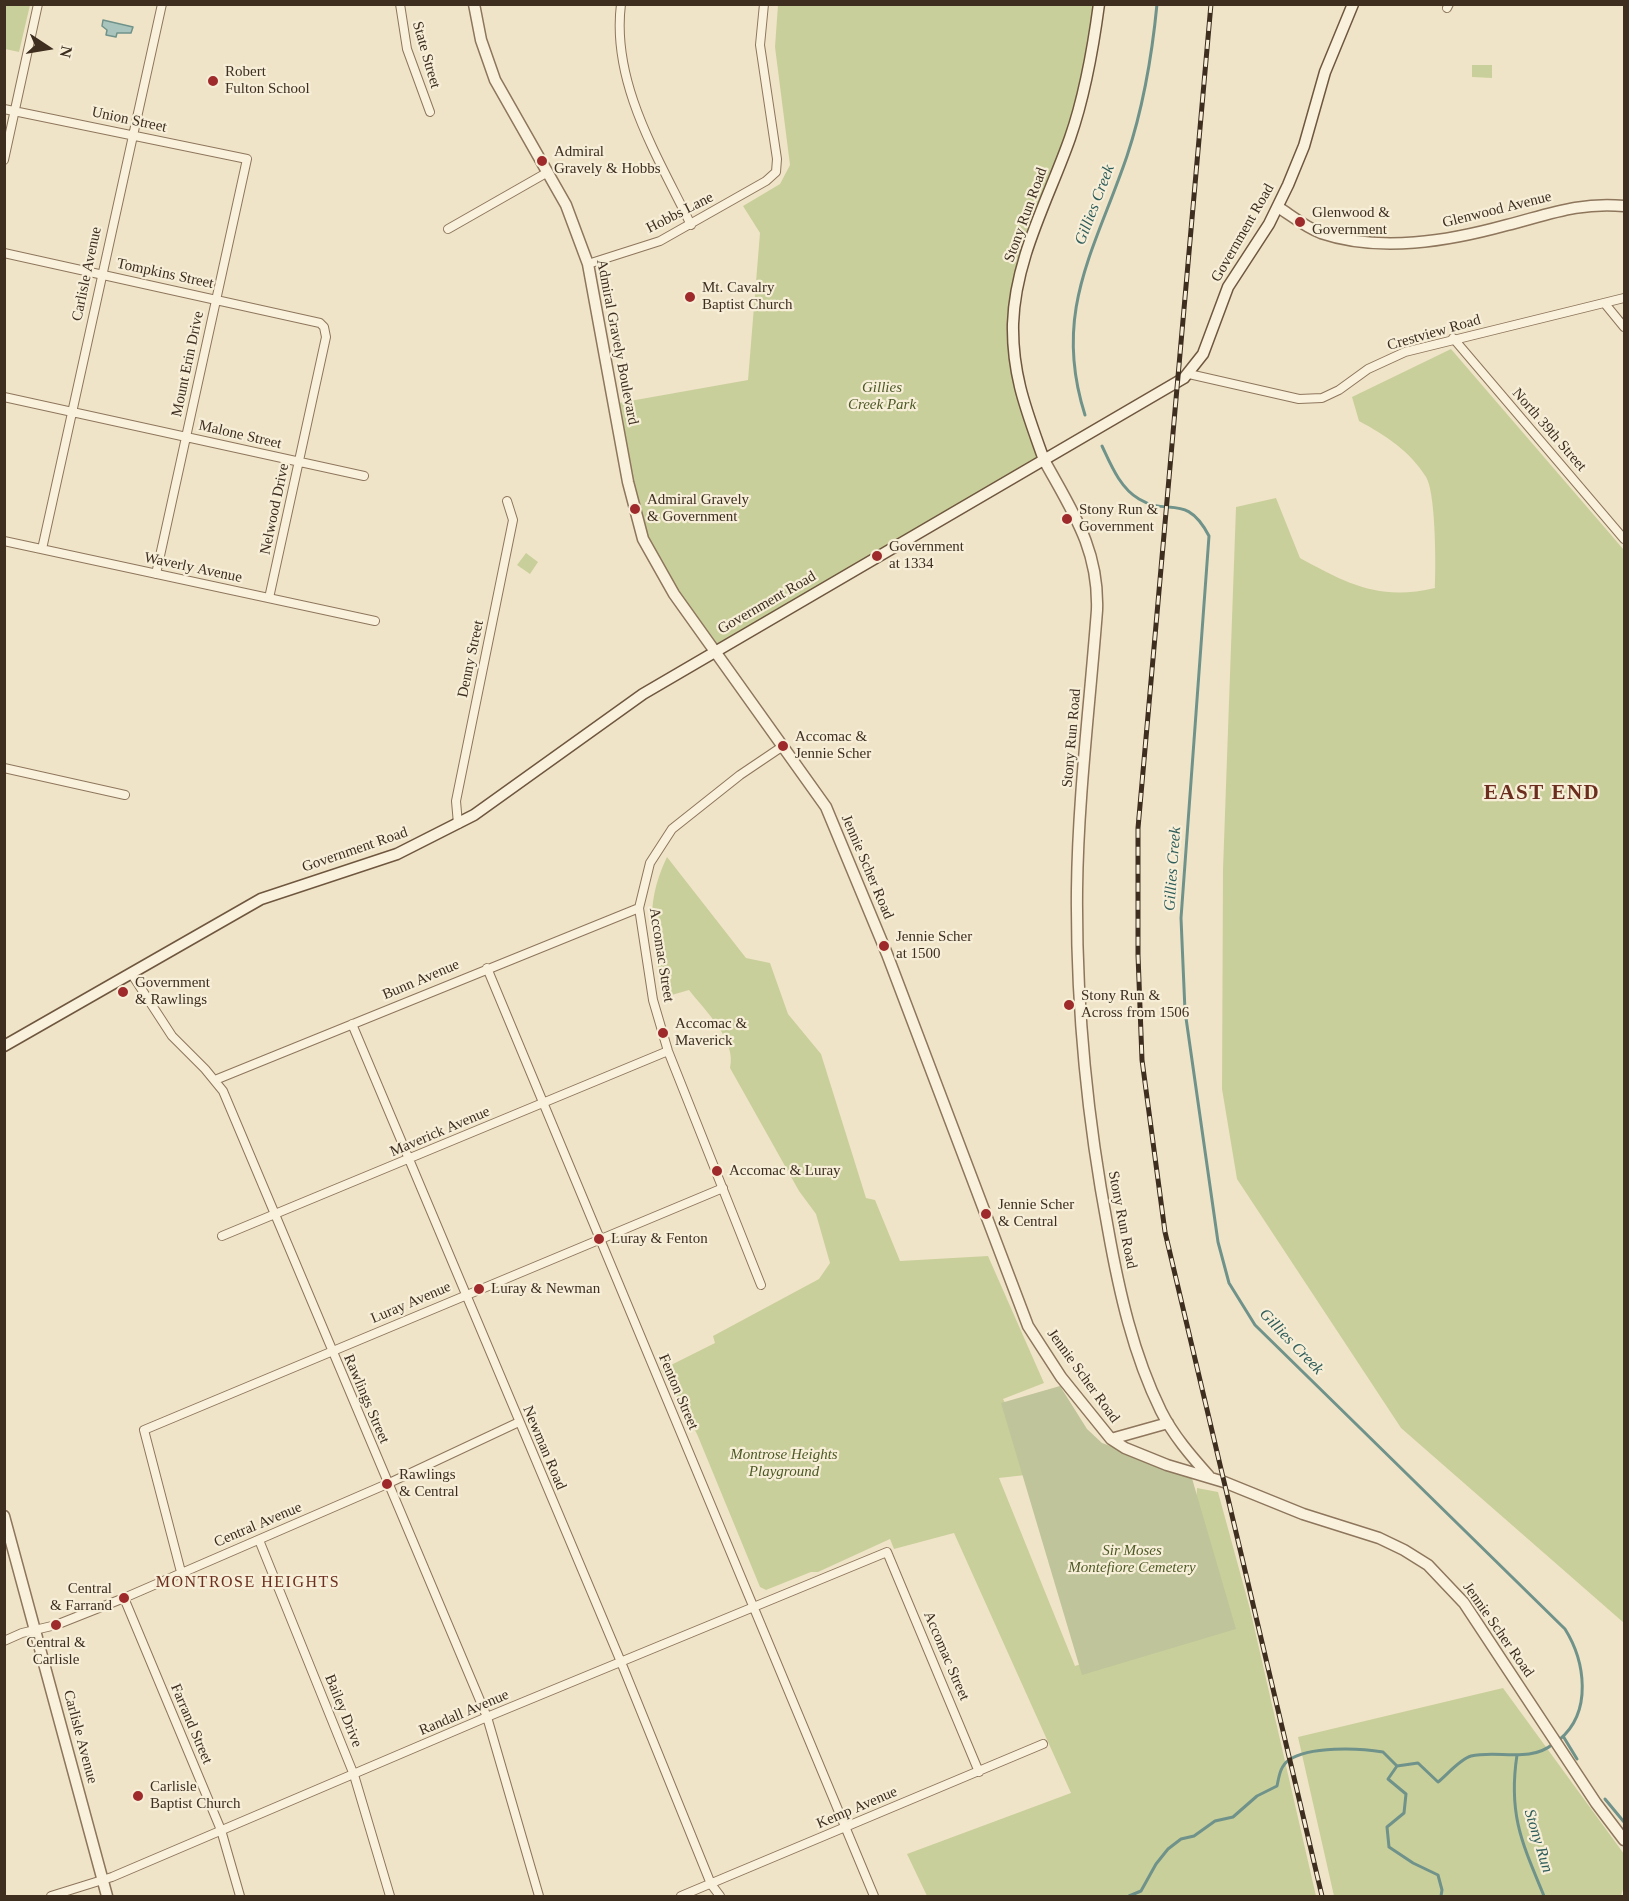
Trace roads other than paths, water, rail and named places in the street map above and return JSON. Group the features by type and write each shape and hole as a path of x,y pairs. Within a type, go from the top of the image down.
{"street":[{"path":"4,160 38,4"},
{"name":"Carlisle Avenue","path":"42,549 162,4"},
{"name":"State Street","path":"400,4 407,49 430,112"},
{"name":"Admiral Gravely Boulevard","path":"474,4 481,40 495,80 572,219 588,264 637,522 664,579 716,650"},
{"path":"621,4 621,50 630,92 691,225"},
{"name":"Hobbs Lane","path":"588,264 660,241 766,181 776,172 777,159 760,45 764,4"},
{"name":"Stony Run Road","path":"1099,4 1079,106 1028,245 1016,297 1014,332 1018,384 1027,419 1044,460 1086,537 1097,576 1098,610 1077,889 1079,977 1089,1111 1100,1190 1127,1318 1144,1370 1168,1423 1187,1451 1210,1477"},
{"name":"Government Road","path":"4,1046 261,899 397,854 458,824 498,800 643,694 1189,374 1203,354 1219,308 1232,280 1278,207 1304,146 1324,72 1353,4"},
{"name":"Union Street","path":"4,109 248,159"},
{"name":"Mount Erin Drive","path":"156,574 248,159"},
{"path":"448,229 548,172"},
{"name":"Glenwood Avenue","path":"1278,207 1322,233 1350,240 1402,243 1470,235 1581,205 1624,206"},
{"name":"Tompkins Street","path":"4,253 320,323"},
{"name":"Crestview Road","path":"1189,374 1314,400 1330,396 1368,369 1391,357 1453,338 1606,305 1624,298"},
{"path":"1606,305 1624,327"},
{"name":"Nelwood Drive","path":"269,598 326,337 324,327 320,323"},
{"name":"North 39th Street","path":"1453,338 1624,539"},
{"name":"Malone Street","path":"4,397 364,476"},
{"name":"Denny Street","path":"458,824 456,801 513,520 507,501"},
{"name":"Waverly Avenue","path":"4,541 375,621"},
{"name":"Jennie Scher Road","path":"716,650 826,807 866,903 1028,1326 1062,1377 1111,1439 1167,1465 1210,1477 1303,1514 1379,1538 1428,1565 1464,1603 1570,1764 1624,1840"},
{"name":"Accomac Street","path":"761,1285 668,1051 653,1000 639,908 650,863 672,829 740,775 783,746"},
{"path":"4,768 126,795"},
{"name":"Bunn Avenue","path":"215,1080 639,908"},
{"name":"Fenton Street","path":"487,968 874,1896"},
{"name":"Rawlings Street","path":"131,973 172,1036 223,1091 330,1351 487,1717 539,1896"},
{"name":"Newman Road","path":"352,1024 621,1662 711,1884 720,1896"},
{"name":"Maverick Avenue","path":"222,1236 668,1051"},
{"name":"Luray Avenue","path":"181,1572 144,1430 723,1188"},
{"name":"Central Avenue","path":"4,1641 56,1626 124,1598 387,1484 519,1422"},
{"path":"1111,1439 1168,1423"},
{"name":"Carlisle Avenue","path":"4,1515 107,1896"},
{"name":"Bailey Drive","path":"259,1540 354,1775 390,1896"},
{"name":"Accomac Street","path":"887,1551 979,1772"},
{"name":"Randall Avenue","path":"51,1896 104,1881 487,1717 887,1551"},
{"name":"Farrand Street","path":"124,1598 221,1830 240,1896"},
{"name":"Kemp Avenue","path":"681,1896 1043,1744"}],"water":[{"path":"103,20 133,27 131,33 117,33 116,37 106,35 107,30 102,26"}],"waterway":[{"name":"Gillies Creek","path":"1085,415 1076,378 1073,344 1075,313 1091,252 1127,156 1138,119 1150,62 1157,4"},
{"name":"Gillies Creek","path":"1102,446 1126,489 1149,504 1176,508 1192,514 1209,536 1181,918 1185,1011 1218,1242 1229,1283 1255,1325 1565,1629 1577,1656 1582,1686 1577,1715 1570,1729 1559,1740"},
{"path":"1563,1736 1577,1759"},
{"name":"Gillies Creek","path":"1441,1896 1442,1890 1438,1875 1413,1863 1389,1847 1387,1827 1404,1813 1406,1794 1388,1779 1397,1766 1418,1763 1438,1782 1471,1756 1524,1755 1544,1750 1553,1744"},
{"path":"1129,1896 1141,1891 1156,1864 1168,1849 1181,1839 1194,1836 1215,1821 1233,1817 1257,1796 1277,1786 1284,1765 1298,1755 1334,1749 1383,1752 1397,1766"},
{"name":"Stony Run","path":"1517,1755 1514,1794 1519,1828 1544,1896"},
{"path":"1605,1799 1624,1822"}],"railway":[{"path":"1211,4 1138,828 1138,955 1142,1060 1165,1232 1322,1896"}],"place":[{"name":"Robert Fulton School","path":"213,81"},
{"name":"Admiral Gravely & Hobbs","path":"542,161"},
{"name":"Glenwood & Government","path":"1300,222"},
{"name":"Mt. Cavalry Baptist Church","path":"690,297"},
{"name":"Admiral Gravely & Government","path":"635,509"},
{"name":"Stony Run & Government","path":"1067,519"},
{"name":"Government at 1334","path":"877,556"},
{"name":"Accomac & Jennie Scher","path":"783,746"},
{"name":"Jennie Scher at 1500","path":"884,946"},
{"name":"Government & Rawlings","path":"123,992"},
{"name":"Stony Run & Across from 1506","path":"1069,1005"},
{"name":"Accomac & Maverick","path":"663,1033"},
{"name":"Accomac & Luray","path":"717,1171"},
{"name":"Jennie Scher & Central","path":"986,1214"},
{"name":"Luray & Fenton","path":"599,1239"},
{"name":"Luray & Newman","path":"479,1289"},
{"name":"Rawlings & Central","path":"387,1484"},
{"name":"Central & Farrand","path":"124,1598"},
{"name":"Central & Carlisle","path":"56,1625"},
{"name":"Carlisle Baptist Church","path":"138,1796"}],"district":[{"name":"EAST END","path":"1542,794"},
{"name":"MONTROSE HEIGHTS","path":"248,1583"}],"park label":[{"name":"Gillies Creek Park","path":"882,396"},
{"name":"Montrose Heights Playground","path":"784,1464"},
{"name":"Sir Moses Montefiore Cemetery","path":"1132,1560"}]}
